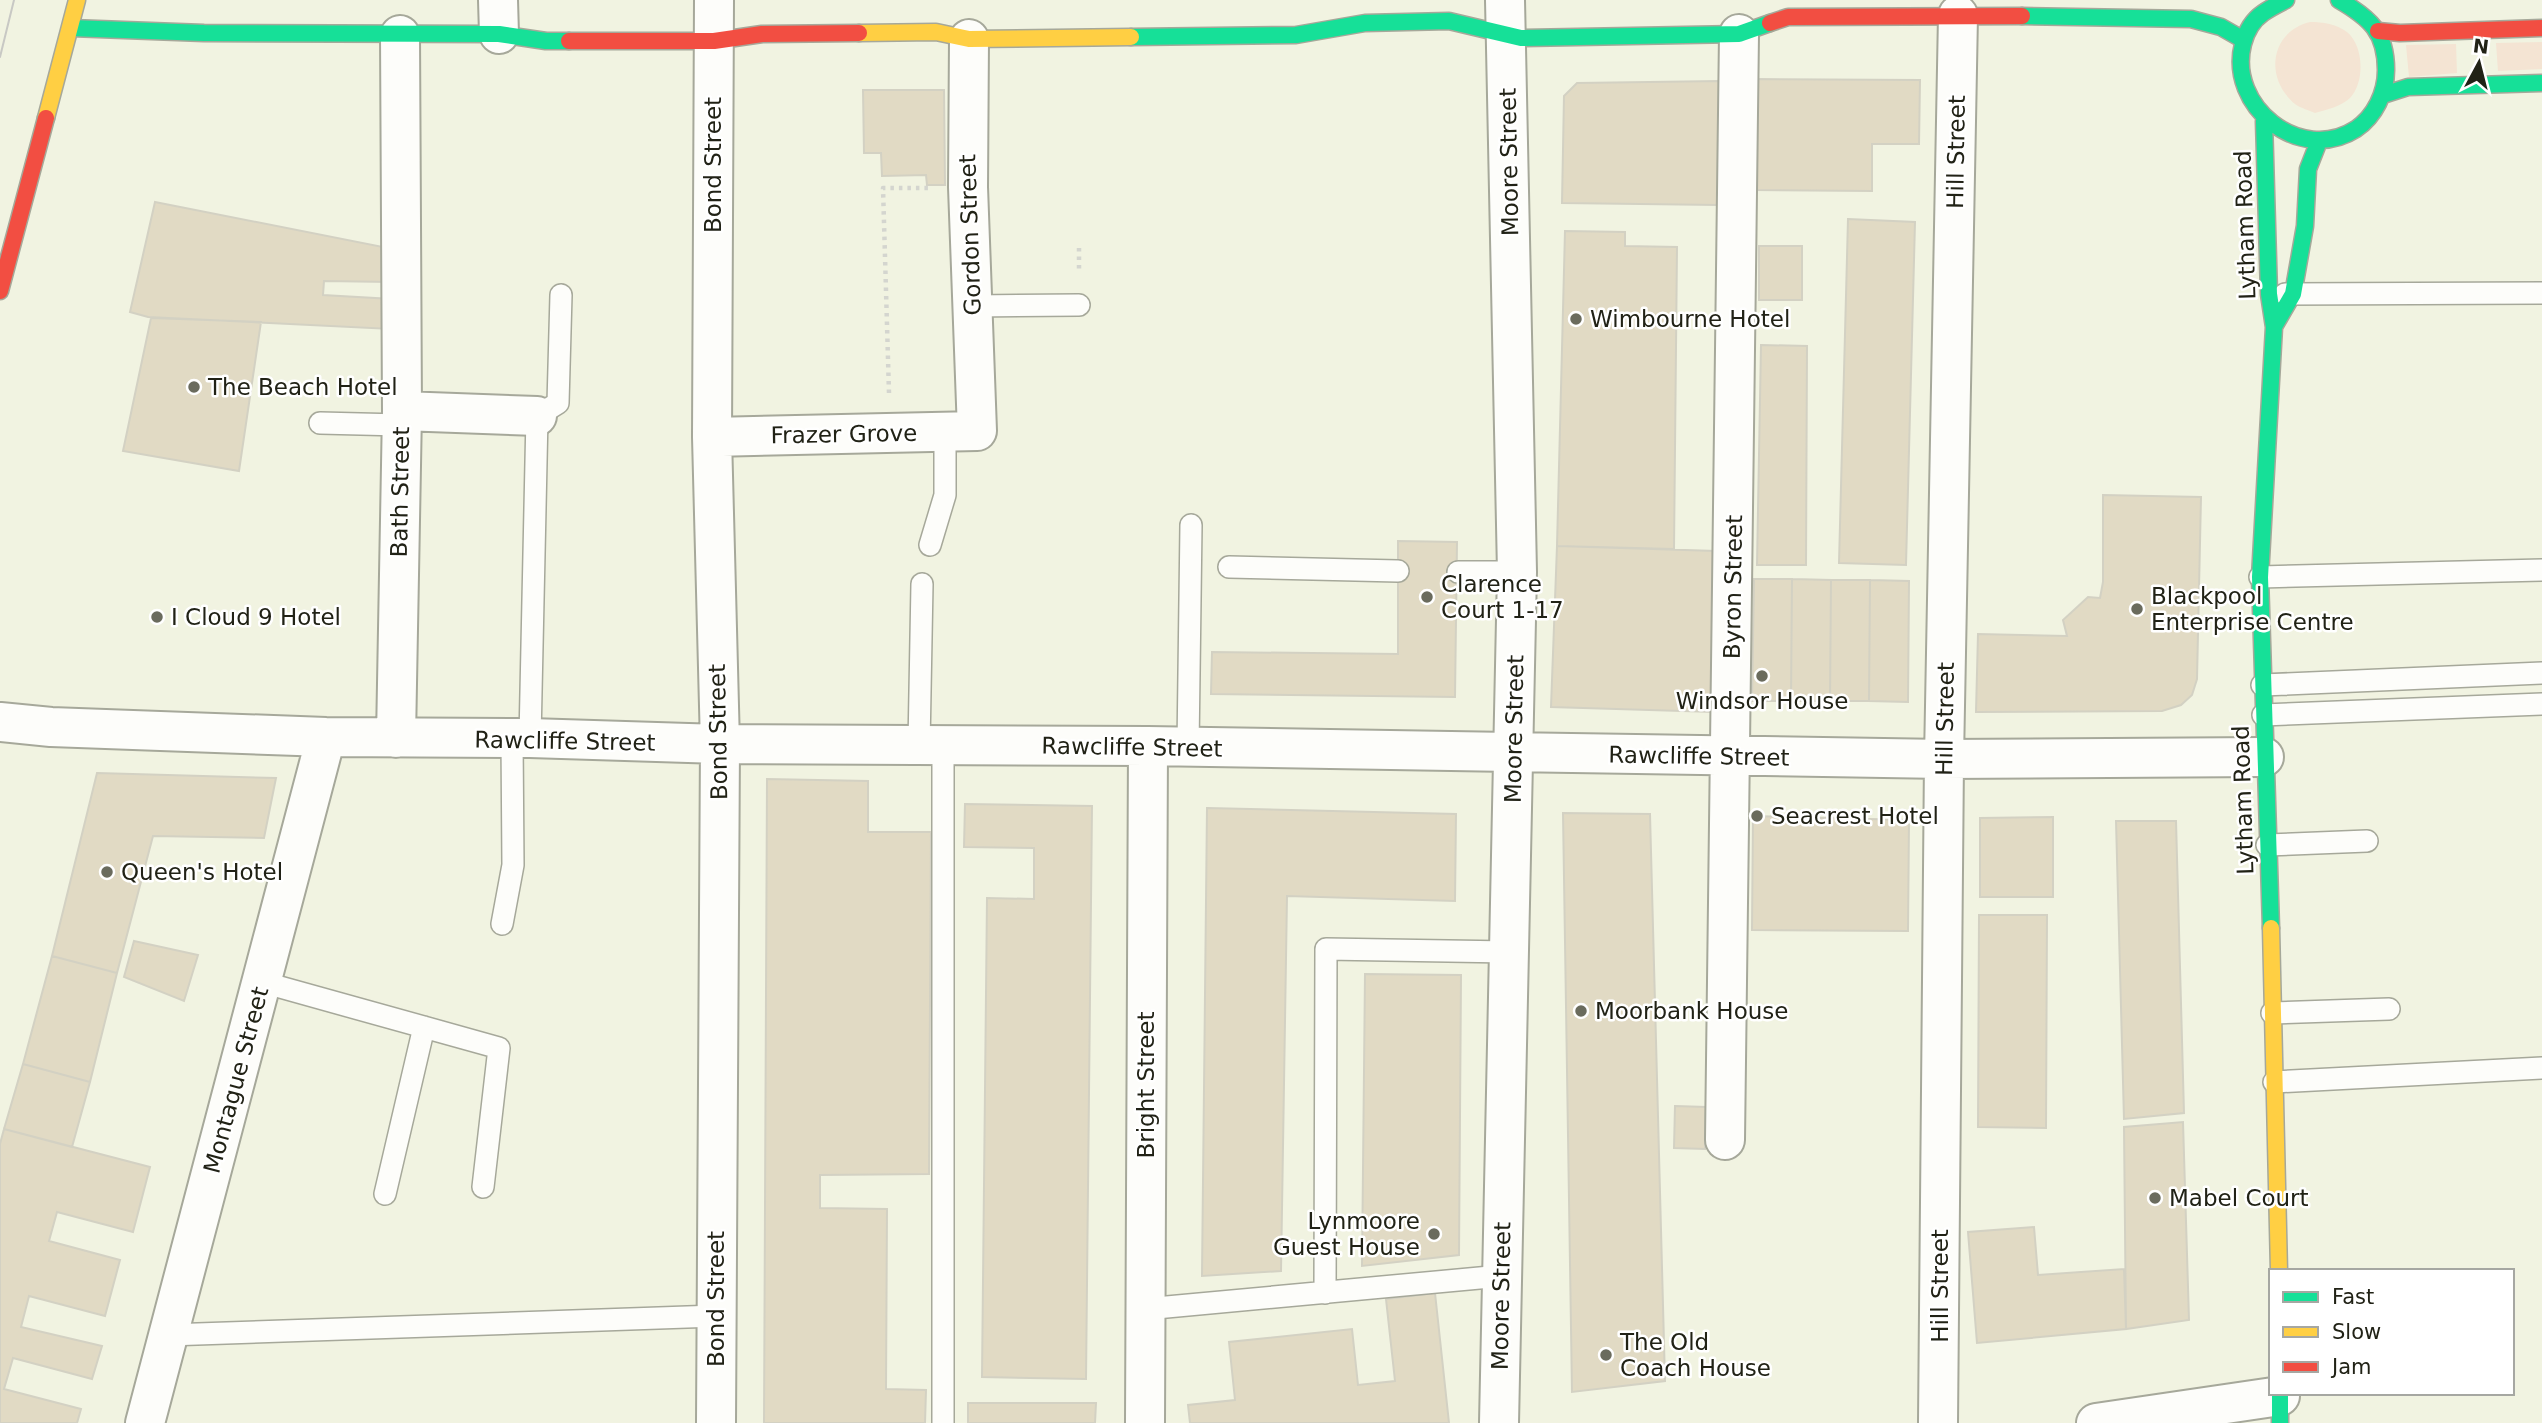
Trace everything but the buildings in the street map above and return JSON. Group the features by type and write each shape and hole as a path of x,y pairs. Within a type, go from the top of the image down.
{"main road":[{"path":"0,291 77,0"},
{"path":"2286,0 2261,7 2242,39 2239,70 2249,100 2264,121 2285,135 2319,141 2345,135 2369,118 2384,95 2388,69 2387,54 2378,31 2354,6 2339,0"},
{"path":"71,28 205,33 400,35 498,17 546,41 713,41 762,34 936,32 968,39 1296,35 1365,23 1506,18 1521,38 1739,34 1788,17 1958,15 2036,8 2191,19 2221,27 2242,39"},
{"path":"2378,31 2399,33 2542,29"},
{"path":"2384,95 2408,87 2542,83"},
{"name":"Lytham Road","path":"2264,121 2269,294 2274,327 2260,577 2278,1269"},
{"name":"Lytham Road","path":"2274,327 2293,294 2305,226 2308,169 2319,141"}],"street":[{"name":"Bond Street","path":"714,0 712,437 720,744 716,1423"},
{"name":"Hill Street","path":"1938,1423 1944,759 1958,15"},
{"name":"Moore Street","path":"1499,1423 1517,572 1506,18"},
{"name":"Byron Street","path":"1725,1140 1739,34"},
{"name":"Bath Street","path":"396,738 401,418 400,35"},
{"name":"Gordon Street","path":"961,431 972,306 968,187 968,39"},
{"path":"401,418 537,416"},
{"name":"Frazer Grove","path":"712,437 961,431"},
{"name":"Rawcliffe Street","path":"0,722 51,727 326,737 521,738 720,744 1148,746 1944,759 2264,757"},
{"name":"Montague Street","path":"145,1423 326,737"},
{"name":"Bright Street","path":"1145,1423 1148,746"},
{"path":"2096,1423 2280,1404"}],"lane":[{"path":"2269,294 2542,293"},
{"path":"502,924 513,864 537,416 558,403 561,295"},
{"path":"972,306 1079,305"},
{"path":"320,423 401,418"},
{"path":"930,545 946,495 961,431"},
{"path":"1188,747 1191,525"},
{"path":"1229,567 1398,571"},
{"path":"2260,577 2542,570"},
{"path":"1458,572 1517,572"},
{"path":"922,584 931,745 943,1423"},
{"path":"2262,685 2542,673"},
{"path":"2263,715 2542,704"},
{"path":"2267,845 2367,841"},
{"path":"1325,1293 1326,949 1509,952"},
{"path":"262,982 499,1048 483,1187"},
{"path":"2272,1013 2389,1009"},
{"path":"385,1194 424,1027"},
{"path":"2274,1082 2542,1068"},
{"path":"1145,1309 1501,1276"},
{"path":"168,1335 716,1316"}],"path":[{"path":"891,432 884,188 968,187"}],"shaded area":[{"path":"2310,22 2329,24 2347,32 2357,46 2360,64 2358,83 2350,98 2315,113 2297,105 2285,93 2276,69 2276,57 2286,35"},
{"path":"2542,42 2542,69 2498,71 2496,43"},
{"path":"2456,44 2457,73 2409,77 2406,45"}],"tram line":[{"path":"0,57 14,0"}],"traffic: fast":[{"path":"2286,0 2263,13 2250,27 2243,44 2241,67 2246,89 2257,108 2272,123 2291,134 2312,140 2334,138 2363,124 2374,111 2384,87 2385,57 2379,36 2367,20 2339,0"},
{"path":"2022,16 2191,19 2221,27 2242,39"},
{"path":"1131,37 1296,35 1365,23 1449,21 1521,38 1739,34 1770,23"},
{"path":"71,28 204,33 499,34 546,41 569,41"},
{"path":"2383,95 2408,87 2542,83"},
{"path":"2264,121 2269,294 2274,327 2260,577 2271,928"},
{"path":"2275,325 2293,294 2305,226 2308,169 2319,141"},
{"path":"2280,1395 2280,1423"}],"traffic: slow":[{"path":"46,118 77,0"},
{"path":"859,33 936,32 969,39 1131,37"},
{"path":"2271,928 2279,1269"}],"traffic: jam":[{"path":"1770,23 1788,17 2022,16"},
{"path":"2378,31 2400,33 2542,28"},
{"path":"569,41 714,41 762,34 859,33"},
{"path":"0,291 46,118"}],"place":[{"name":"Wimbourne Hotel","path":"1576,319"},
{"name":"The Beach Hotel","path":"194,387"},
{"name":"Clarence Court 1-17","path":"1427,597"},
{"name":"Blackpool Enterprise Centre","path":"2137,609"},
{"name":"I Cloud 9 Hotel","path":"157,617"},
{"name":"Windsor House","path":"1762,676"},
{"name":"Seacrest Hotel","path":"1757,816"},
{"name":"Queen's Hotel","path":"107,872"},
{"name":"Moorbank House","path":"1581,1011"},
{"name":"Mabel Court","path":"2155,1198"},
{"name":"Lynmoore Guest House","path":"1434,1234"},
{"name":"The Old Coach House","path":"1606,1355"}]}
